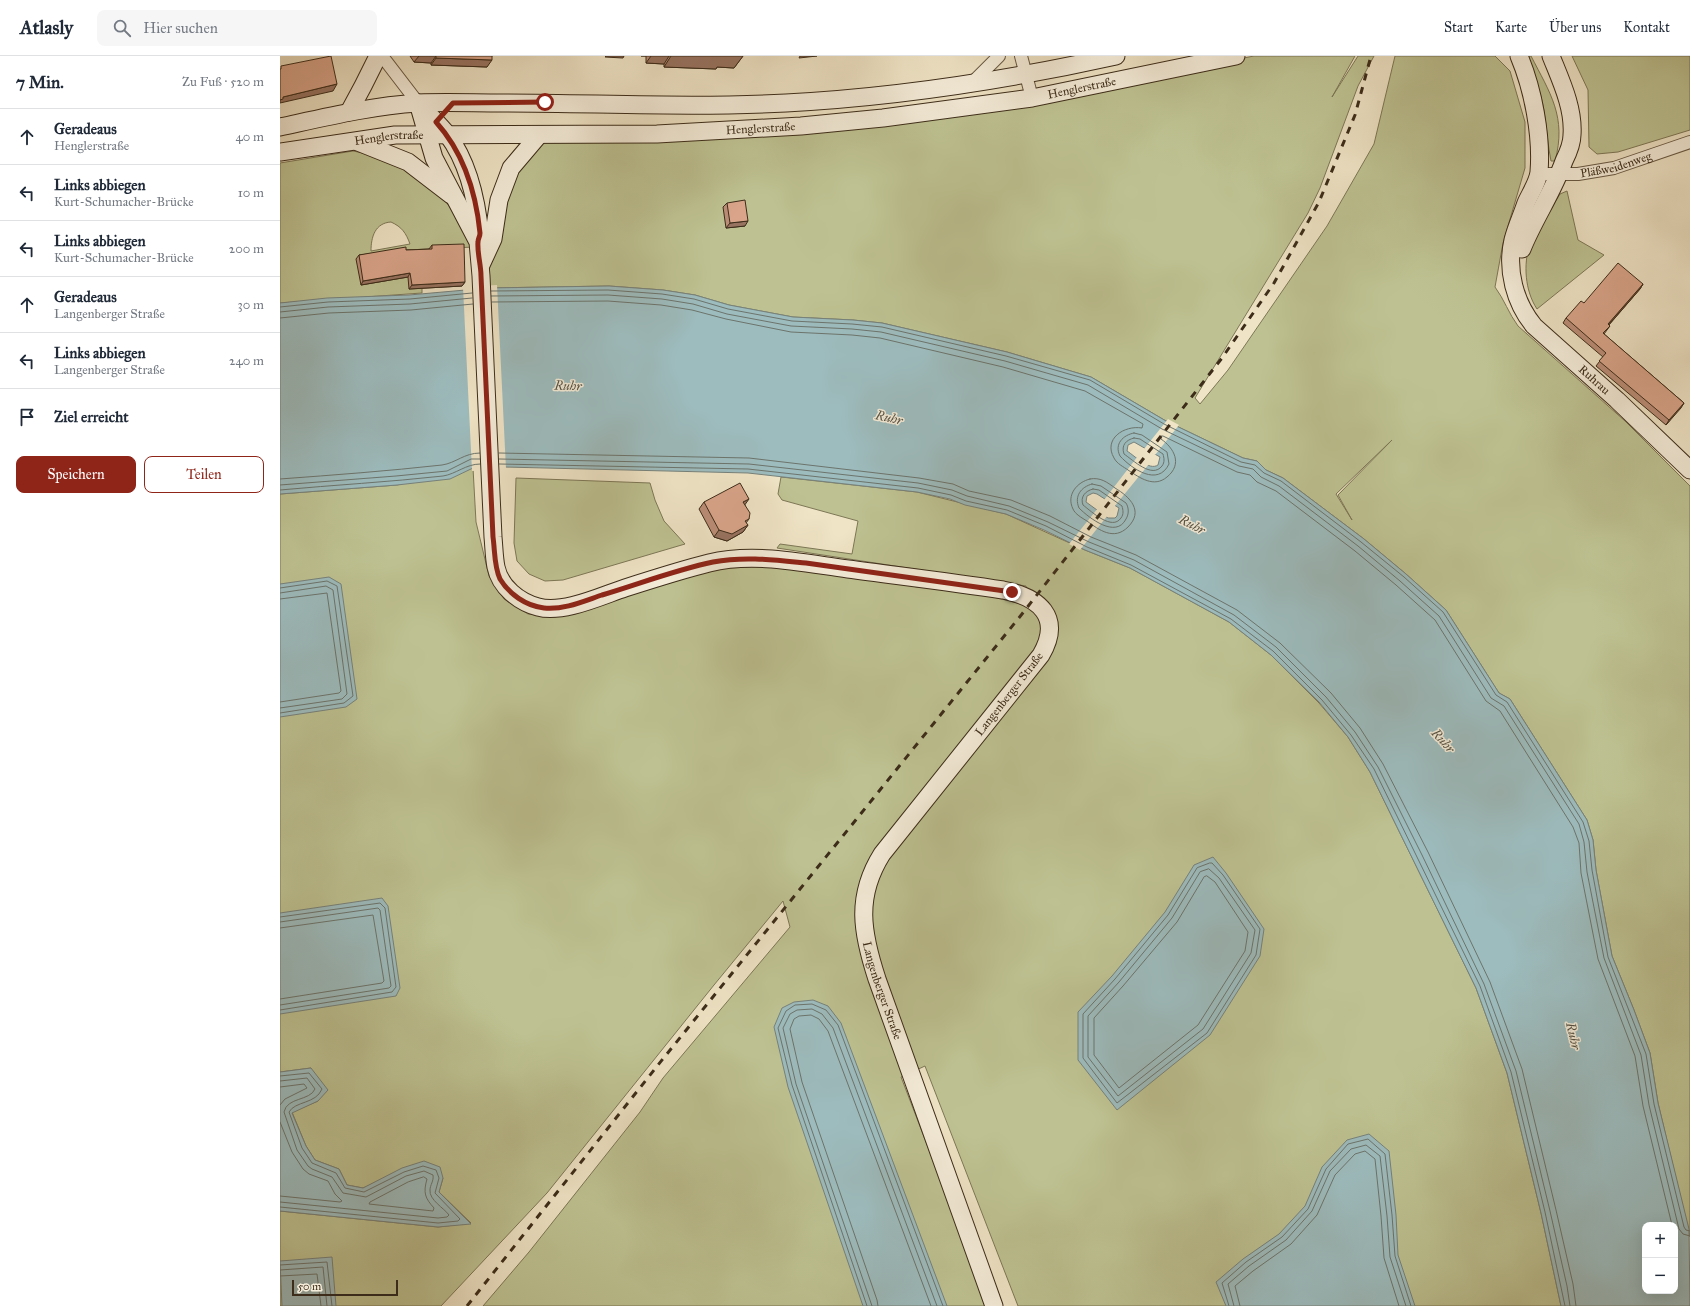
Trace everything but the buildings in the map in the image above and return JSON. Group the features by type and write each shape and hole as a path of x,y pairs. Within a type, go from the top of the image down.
{"main road":[{"path":"349,112 364,86 378,56"},
{"name":"Henglerstraße","path":"280,127 349,112 418,103 545,102 690,105 785,103 880,96 1026,73 1116,56"},
{"name":"Henglerstraße","path":"280,152 432,129 448,135 657,134 801,126 883,118 1032,98 1236,56"},
{"name":"Ruhrau","path":"1519,56 1525,70 1537,123 1539,174 1513,241 1510,270 1519,303 1527,318 1534,326 1617,400 1690,470"},
{"name":"Ruhrau","path":"1513,280 1516,263 1529,231 1559,174 1569,149 1572,136 1572,117 1566,94 1551,56"},
{"path":"418,103 432,129 434,158 478,242"},
{"path":"432,129 453,103"},
{"path":"448,135 462,161 474,199 480,235 478,242"},
{"path":"481,273 493,239 500,200 511,168 539,135"},
{"path":"354,141 408,162 454,198"},
{"name":"Langenberger Straße","path":"478,242 481,273 493,539 496,568 504,584 519,599 532,605 544,608 569,606 712,562 740,559 806,563 1003,590 1031,598 1043,609 1048,623 1049,634 1041,655 882,854 870,874 866,888 864,906 865,930 873,967 994,1306"}],"street":[{"path":"382,56 418,103"},
{"path":"972,82 999,56"},
{"path":"1021,56 1032,98"},
{"path":"1070,56 1092,61"},
{"name":"Pläßweidenweg","path":"1539,174 1578,174 1614,168 1690,142"}],"green space":[{"path":"1254,56 1355,56 1332,97 1358,56 1374,56 1358,86 1320,188 1308,213 1195,398 1200,404 1228,370 1327,226 1374,144 1395,56 1495,56 1510,71 1525,122 1525,168 1503,243 1495,287 1518,326 1625,421 1690,486 1690,1237 1658,1103 1650,1053 1612,956 1596,870 1593,840 1587,820 1510,699 1499,693 1446,610 1364,539 1283,478 1266,470 1257,461 1243,458 1166,421 1091,377 1007,352 882,323 793,317 729,305 695,295 663,290 609,286 488,288 483,240 499,201 541,137 571,137 1034,99","holes":["1392,440 1338,495 1352,520 1336,494"]},
{"path":"1525,56 1531,56 1555,106 1559,131 1555,161 1551,161 1544,110 1540,94 1535,78"},
{"path":"1572,56 1690,56 1690,130 1618,152 1597,154 1589,147 1588,90"},
{"path":"353,151 383,157 430,184 449,206 474,242 474,247 429,249 422,253 422,293 280,303 280,163","holes":["391,222 403,231 410,244 371,251 375,232 381,225"]},
{"path":"1567,191 1578,240 1604,255 1537,309 1530,294 1526,277 1526,260 1530,244 1532,238 1560,194"},
{"path":"473,468 476,522 489,576 504,599 528,614 555,617 706,569 773,566 854,575 917,587 966,590 1029,606 1026,586 777,548 780,544 852,554 858,521 782,500 778,494 781,477 917,492 1006,514 1085,550 1130,568 1229,622 1271,655 1319,703 1348,737 1370,772 1476,988 1507,1073 1541,1213 1561,1306 1018,1306 925,1066 901,1077 989,1306 483,1306 529,1252 640,1112 663,1078 790,927 783,901 547,1193 441,1306 280,1306 280,1211 438,1227 471,1223 439,1192 443,1178 381,1180 363,1188 347,1185 339,1169 315,1160 306,1146 292,1112 318,1101 311,1068 280,1072 280,494 397,485"},
{"path":"516,478 650,483 664,521 685,544 563,580 545,581 529,574 517,561 514,543"}],"water":[{"name":"Ruhr","path":"609,286 663,290 695,295 729,305 793,317 882,323 1007,352 1091,377 1166,421 1243,458 1257,461 1266,470 1283,478 1364,539 1446,610 1499,693 1510,699 1587,820 1593,840 1596,870 1612,956 1650,1053 1658,1103 1689,1229 1690,1306 1561,1306 1541,1213 1507,1073 1476,988 1370,772 1348,737 1319,702 1271,655 1229,622 1130,568 1085,550 1006,514 917,492 748,473 504,467 473,468 450,479 397,485 280,494 280,303 327,298 409,295 488,288","holes":["1134,442 1160,457 1158,465 1146,465 1127,451 1128,445","1093,493 1119,508 1115,518 1108,518 1086,502 1087,496"]},
{"path":"329,577 341,584 357,699 346,707 280,717 280,584"},
{"path":"1213,857 1226,873 1264,929 1260,956 1210,1035 1117,1110 1078,1060 1078,1012 1112,976 1165,912 1194,865"},
{"path":"382,898 388,906 400,988 396,996 280,1014 280,913"},
{"path":"813,1000 828,1006 841,1023 947,1306 863,1306 788,1087 774,1027 782,1008 794,1002"},
{"path":"311,1068 328,1090 318,1101 292,1113 306,1146 315,1160 339,1169 347,1185 363,1188 402,1168 424,1161 440,1167 443,1178 439,1192 471,1224 438,1227 280,1211 280,1072"},
{"path":"1369,1134 1389,1151 1396,1215 1398,1255 1415,1306 1226,1306 1216,1282 1243,1259 1279,1234 1305,1206 1322,1167 1347,1140"},
{"path":"332,1257 336,1306 282,1306 280,1261"}],"pier":[{"path":"497,285 506,469 472,471 463,287"},
{"path":"1168,419 1179,425 1155,455 1144,449"},
{"path":"1138,456 1149,464 1114,507 1104,500"},
{"path":"1098,508 1108,515 1080,550 1069,544"}],"railway":[{"path":"467,1306 658,1065 1022,614 1222,358 1274,283 1319,202 1355,115 1371,56"}],"route":[{"path":"545,102 453,103 436,122 448,135 462,161 474,199 478,220 480,235 478,242 481,266 493,537 496,568 500,579 514,595 525,602 539,607 550,608 569,606 712,562 740,559 761,559 806,563 1012,592"}]}
